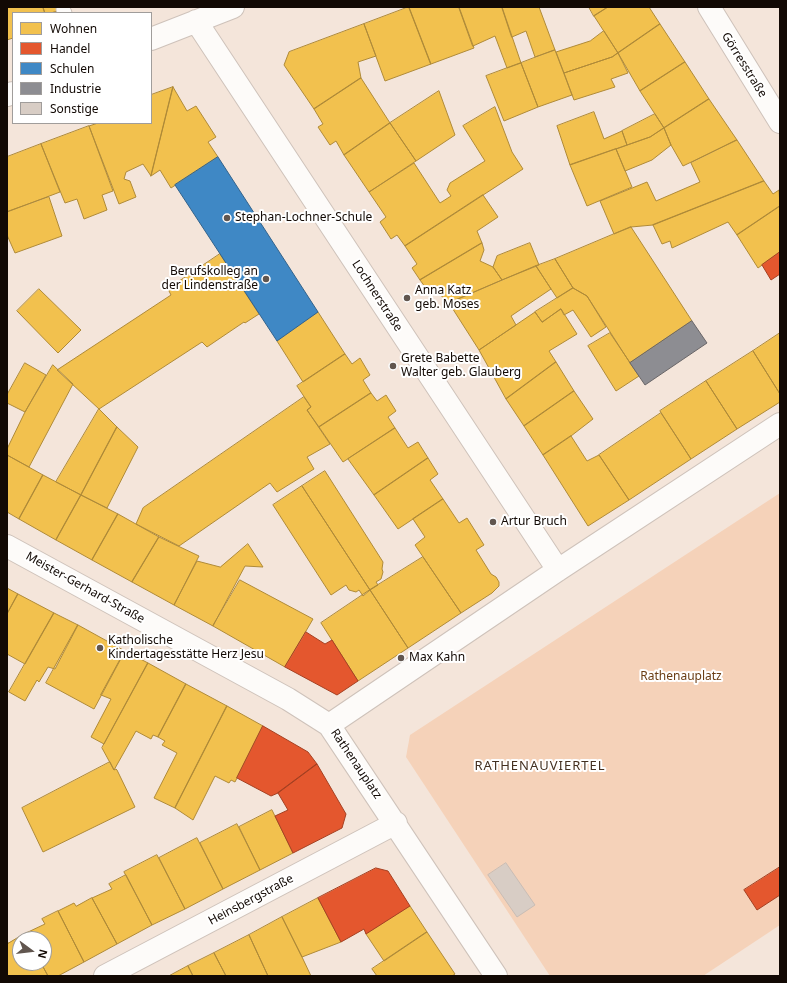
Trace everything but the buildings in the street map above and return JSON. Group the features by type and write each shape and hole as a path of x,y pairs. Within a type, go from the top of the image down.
{"street":[{"path":"152,39 233,7"},
{"name":"Görresstraße","path":"709,7 780,122"},
{"name":"Lochnerstraße","path":"196,21 558,570"},
{"name":"Rathenauplatz","path":"496,976 396,823 329,725 558,570 780,424"},
{"name":"Meister-Gerhard-Straße","path":"7,546 288,699 329,725"},
{"name":"Heinsbergstraße","path":"105,976 396,823"}],"green space":[{"path":"780,493 780,925 703,976 550,976 406,757 410,735"}],"place":[{"name":"Stephan-Lochner-Schule","path":"227,218"},
{"name":"Berufskolleg an der Lindenstraße","path":"266,279"},
{"name":"Anna Katz geb. Moses","path":"407,298"},
{"name":"Grete Babette Walter geb. Glauberg","path":"393,366"},
{"name":"Artur Bruch","path":"493,522"},
{"name":"Katholische Kindertagesstätte Herz Jesu","path":"100,648"},
{"name":"Max Kahn","path":"401,658"}],"district":[{"name":"RATHENAUVIERTEL","path":"540,766"}]}
